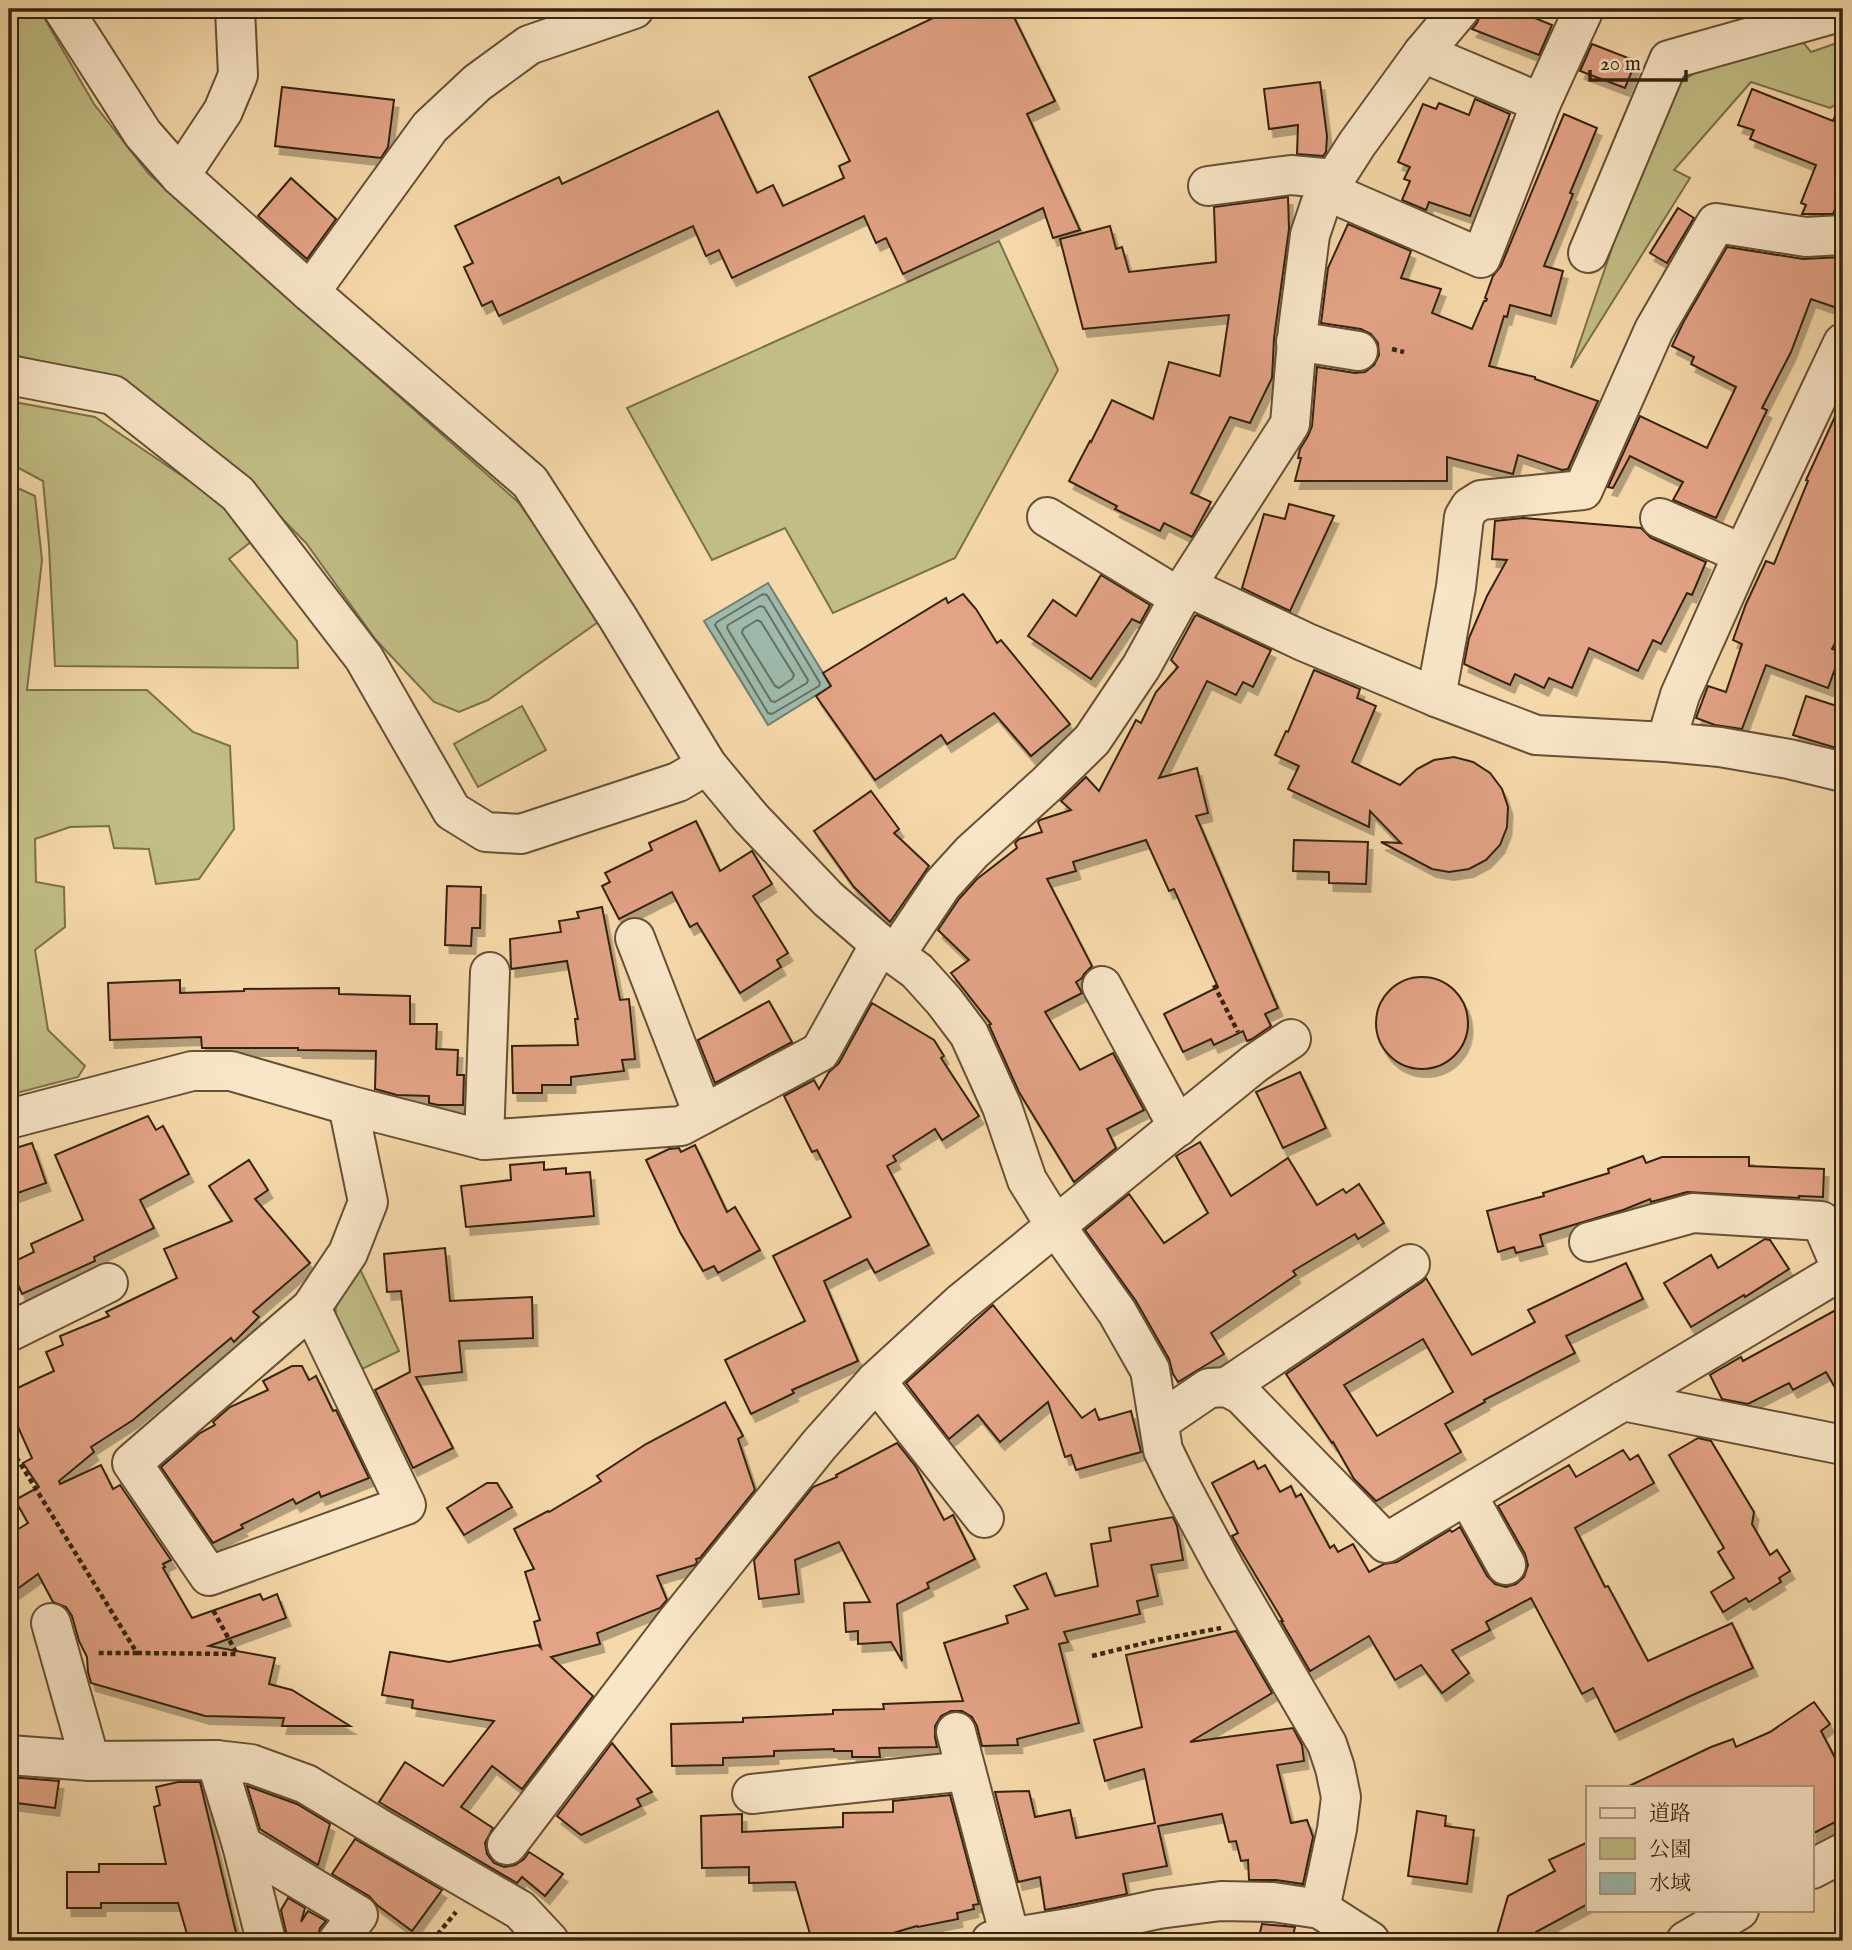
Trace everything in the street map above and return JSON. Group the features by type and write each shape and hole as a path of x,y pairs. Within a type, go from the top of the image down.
{"street":[{"path":"64,9 143,134 180,176 530,482 618,618 707,765 751,818 818,889 887,949 917,971 969,1034 1002,1107 1027,1180 1055,1225 1117,1312 1150,1370 1163,1450 1224,1569 1326,1744 1335,1768 1341,1797 1320,1909"},
{"path":"180,176 223,111 239,75 235,9"},
{"path":"310,292 430,127 477,83 529,44 634,9"},
{"path":"9,1119 192,1070 231,1071 484,1140 681,1126 820,1052 887,949 972,852 1092,740 1141,667 1183,592 1290,424 1310,235 1331,185 1357,144 1423,53 1460,9"},
{"path":"1208,186 1291,175 1331,185 1481,258 1541,103 1584,9"},
{"path":"1588,253 1668,60 1843,11"},
{"path":"1423,53 1541,103"},
{"path":"1436,697 1457,587 1464,517 1470,506 1481,500 1583,490 1654,330 1716,223 1806,237 1843,235"},
{"path":"1297,341 1358,351"},
{"path":"1666,742 1679,695 1843,343"},
{"path":"9,375 113,395 239,494 364,658 452,811 486,832 521,834 678,782 707,765"},
{"path":"1047,517 1183,592 1436,697 1536,735 1666,742 1734,750 1843,772"},
{"path":"1660,518 1743,554"},
{"path":"635,938 703,1114"},
{"path":"484,1140 490,972"},
{"path":"1102,986 1178,1128"},
{"path":"507,1845 675,1624 819,1445 876,1381 961,1303 1055,1225 1254,1064 1291,1039"},
{"path":"311,1308 407,1505 209,1576 132,1463 311,1308 348,1253 368,1202 348,1105"},
{"path":"1159,1422 1209,1388 1227,1388 1242,1395 1386,1543 1842,1270 1821,1221 1693,1213 1589,1242"},
{"path":"1227,1388 1410,1264"},
{"path":"12,1321 108,1283"},
{"path":"876,1381 984,1518"},
{"path":"1623,1401 1843,1445"},
{"path":"1467,1496 1506,1565"},
{"path":"55,1638 90,1761"},
{"path":"956,1732 1000,1939 1161,1925 1221,1901 1273,1902 1320,1909 1370,1941"},
{"path":"9,1755 90,1761 216,1760 251,1763 306,1784 520,1910 549,1941"},
{"path":"216,1760 242,1845 266,1941"},
{"path":"752,1794 965,1771"},
{"path":"242,1845 358,1915 338,1941"},
{"path":"1814,1868 1843,1853"},
{"path":"1686,1941 1737,1912"}],"path":[{"path":"1214,985 1254,1064"},
{"path":"9,1456 15,1455 137,1653"},
{"path":"55,1638 137,1653 237,1654 205,1594 209,1576"},
{"path":"1092,1656 1255,1621"}],"green space":[{"path":"9,9 39,9 94,104 149,174 519,503 601,620 488,700 459,712 434,702 376,640 306,543 227,462 118,379 9,354"},
{"path":"1802,41 1811,52 1843,41 1843,101 1830,108 1751,82 1674,170 1690,178 1571,368 1628,201 1674,86 1700,70"},
{"path":"999,241 1058,370 955,558 833,613 785,528 712,560 627,408"},
{"path":"9,401 95,417 234,511 256,538 229,559 297,641 298,668 55,666 43,481 9,463"},
{"path":"9,484 35,496 42,560 27,690 147,690 193,732 230,746 234,829 199,879 156,884 149,849 114,848 109,826 70,827 35,839 36,882 64,887 65,927 35,950 48,1030 85,1066 78,1077 9,1095"},
{"path":"522,706 546,750 478,787 454,744"},
{"path":"359,1267 399,1351 356,1372 335,1328 336,1303"}],"water":[{"path":"768,583 831,686 768,725 704,621"}],"building":[{"path":"952,9 1010,9 1055,101 1027,114 1080,230 1053,238 1043,208 903,274 886,238 876,243 864,216 732,278 719,250 706,256 693,226 499,316 492,301 482,306 464,267 473,263 455,226 559,177 562,184 718,111 757,193 773,185 783,206 844,178 839,166 850,161 809,77"},
{"path":"1481,9 1513,9 1552,25 1539,55 1472,29"},
{"path":"1592,44 1636,61 1625,88 1580,71"},
{"path":"1320,82 1327,136 1326,152 1323,156 1297,154 1298,125 1269,129 1264,89"},
{"path":"282,87 394,100 388,147 381,158 275,146"},
{"path":"1752,89 1833,121 1843,100 1843,189 1833,214 1802,214 1806,205 1801,203 1816,165 1750,139 1754,130 1738,125"},
{"path":"1475,99 1510,114 1470,216 1429,202 1426,210 1402,200 1410,181 1404,179 1410,167 1398,162 1423,104 1436,109 1439,103 1469,115"},
{"path":"1564,114 1597,128 1544,266 1563,271 1551,316 1510,305 1489,366 1535,377 1598,401 1568,469 1562,470 1518,455 1513,474 1447,457 1447,481 1295,481 1301,458 1298,458 1300,449 1312,426 1317,367 1365,372 1374,365 1379,355 1378,343 1371,334 1361,329 1321,323 1328,268 1348,224 1411,251 1401,278 1441,289 1432,313 1472,329"},
{"path":"291,178 336,219 307,259 258,216"},
{"path":"1288,197 1289,229 1274,338 1272,378 1250,423 1230,417 1191,493 1211,502 1192,537 1164,523 1160,531 1115,509 1117,506 1069,481 1112,400 1153,419 1169,362 1220,376 1229,315 1083,329 1060,239 1110,226 1116,249 1122,247 1129,272 1216,262 1214,207"},
{"path":"1678,208 1694,218 1667,263 1650,253"},
{"path":"1727,247 1803,259 1843,257 1843,310 1811,299 1791,352 1762,408 1767,410 1716,518 1673,500 1683,482 1630,456 1613,488 1608,487 1640,416 1707,448 1736,387 1691,364 1694,357 1672,346"},
{"path":"1843,399 1843,628 1832,649 1841,652 1828,688 1766,665 1742,729 1715,725 1696,718 1708,686 1726,692 1742,644 1733,640 1746,604 1766,561 1774,564 1808,481 1806,480"},
{"path":"1289,504 1334,516 1290,611 1242,588 1264,514 1285,519"},
{"path":"1523,518 1641,528 1651,538 1706,562 1692,595 1687,593 1661,644 1653,640 1638,671 1589,648 1572,688 1549,678 1544,688 1515,674 1510,685 1464,664 1469,638 1487,596 1507,560 1492,559 1495,521"},
{"path":"1101,575 1150,605 1140,623 1132,619 1091,679 1028,636 1053,600 1076,616"},
{"path":"963,594 976,609 997,643 1001,640 1070,724 1031,756 994,713 947,744 941,735 875,780 816,696 831,686 823,673 946,598 948,603"},
{"path":"1197,615 1271,650 1253,687 1243,682 1236,695 1207,681 1159,778 1197,768 1208,813 1196,816 1278,1008 1265,1014 1271,1026 1252,1039 1247,1041 1243,1031 1214,1045 1211,1039 1183,1052 1164,1014 1218,987 1174,889 1169,891 1146,840 1073,862 1076,871 1047,879 1092,966 1076,982 1082,993 1045,1012 1080,1070 1113,1053 1144,1110 1107,1129 1116,1148 1074,1182 1019,1092 989,1025 991,1024 951,973 969,960 938,930 959,899 977,879 1017,848 1015,843 1019,839 1042,832 1038,822 1040,820 1071,810 1061,801 1086,777 1099,791 1136,720 1141,723 1156,692 1178,667 1171,660"},
{"path":"1314,670 1360,689 1357,698 1376,706 1352,762 1400,785 1417,769 1434,760 1454,757 1473,762 1490,773 1502,789 1508,807 1507,827 1500,845 1486,860 1469,869 1449,872 1432,869 1381,842 1401,843 1370,811 1369,827 1288,789 1299,766 1275,755 1286,731 1288,732"},
{"path":"1806,696 1843,708 1843,750 1793,735"},
{"path":"871,791 899,829 894,833 929,866 890,922 854,887 814,831"},
{"path":"696,821 720,871 752,851 772,884 753,896 788,953 777,960 781,967 740,993 697,923 690,927 672,892 619,919 602,886 610,882 605,873 652,850 649,843"},
{"path":"1294,840 1368,842 1366,884 1329,883 1329,872 1293,871"},
{"path":"447,886 481,887 480,928 472,928 471,946 445,945"},
{"path":"602,907 620,1000 629,999 635,1059 622,1060 624,1071 571,1077 571,1085 542,1085 542,1093 513,1093 512,1046 578,1045 575,1019 578,1019 567,961 511,969 510,939 561,932 559,921 579,918 577,912"},
{"path":"1422,977 1440,980 1455,990 1465,1005 1468,1023 1465,1041 1455,1056 1440,1066 1422,1069 1404,1066 1389,1056 1379,1041 1376,1023 1379,1005 1389,990 1404,980"},
{"path":"180,980 180,993 339,988 339,994 410,996 410,1024 437,1024 436,1049 458,1050 457,1075 464,1075 463,1105 438,1105 429,1103 429,1096 397,1095 375,1089 376,1051 202,1048 201,1037 110,1040 108,983"},
{"path":"769,1001 792,1042 715,1083 698,1040"},
{"path":"872,1003 934,1040 944,1056 941,1058 979,1116 942,1140 935,1129 893,1156 896,1161 887,1166 929,1245 875,1273 867,1259 824,1281 858,1361 792,1390 794,1393 751,1414 725,1360 805,1321 773,1256 851,1217 817,1150 812,1152 784,1096 814,1080 819,1089 829,1072 839,1063"},
{"path":"1300,1072 1326,1128 1283,1148 1256,1092"},
{"path":"148,1116 156,1130 163,1126 189,1174 140,1200 154,1228 94,1257 95,1261 22,1294 9,1264 34,1252 31,1244 83,1220 55,1155"},
{"path":"1200,1142 1231,1196 1288,1158 1317,1205 1343,1189 1346,1193 1359,1184 1384,1223 1358,1239 1355,1234 1293,1271 1296,1275 1211,1333 1224,1354 1178,1382 1169,1359 1136,1301 1085,1230 1129,1194 1164,1243 1208,1213 1176,1156"},
{"path":"32,1143 46,1183 9,1196 9,1150"},
{"path":"695,1145 727,1212 735,1207 760,1250 718,1273 714,1266 703,1271 680,1232 646,1160 669,1149 679,1148 681,1152"},
{"path":"1643,1156 1646,1163 1662,1157 1749,1157 1749,1166 1824,1169 1823,1197 1687,1192 1651,1202 1650,1199 1540,1235 1543,1246 1516,1253 1514,1247 1498,1252 1487,1211 1544,1196 1543,1193 1609,1173 1608,1169"},
{"path":"249,1160 268,1190 255,1199 310,1263 253,1312 259,1317 234,1342 231,1338 133,1420 91,1447 94,1452 59,1481 60,1484 101,1465 113,1489 120,1485 171,1560 163,1564 163,1568 192,1618 260,1594 263,1600 277,1594 286,1618 209,1646 275,1658 269,1684 292,1690 350,1726 282,1726 284,1718 205,1716 91,1683 87,1657 72,1616 66,1607 53,1602 38,1574 9,1595 9,1535 28,1523 15,1500 39,1487 23,1463 32,1458 9,1407 9,1392 54,1371 46,1352 63,1345 60,1336 109,1316 106,1312 177,1278 164,1249 232,1221 209,1186"},
{"path":"544,1162 544,1170 566,1168 566,1174 590,1172 594,1216 466,1227 461,1186 511,1180 510,1165"},
{"path":"1765,1239 1770,1240 1789,1269 1691,1327 1664,1283 1711,1255 1718,1268"},
{"path":"445,1248 450,1301 532,1297 533,1338 459,1341 462,1372 416,1377 453,1448 413,1468 375,1390 410,1372 401,1291 387,1292 384,1254"},
{"path":"1626,1263 1643,1299 1566,1336 1575,1353 1484,1400 1485,1402 1445,1424 1461,1452 1376,1501 1354,1479 1333,1442 1286,1374 1426,1278 1472,1355 1535,1322 1528,1310","holes":["1423,1339 1453,1392 1377,1436 1344,1385"]},
{"path":"993,1305 1082,1418 1095,1409 1099,1420 1131,1411 1141,1452 1076,1470 1071,1455 1065,1457 1048,1402 1000,1442 978,1415 949,1439 906,1383"},
{"path":"1843,1306 1843,1401 1826,1372 1793,1390 1789,1383 1748,1404 1722,1399 1710,1375 1741,1357 1743,1361"},
{"path":"292,1366 302,1366 309,1380 316,1376 369,1478 321,1497 319,1492 296,1504 293,1499 241,1525 243,1528 213,1543 161,1467 200,1433 215,1425 213,1422 230,1407 268,1390 263,1381"},
{"path":"725,1402 743,1436 738,1439 755,1490 700,1558 696,1559 695,1565 657,1576 667,1600 660,1608 597,1633 600,1644 551,1657 593,1696 522,1789 492,1766 461,1807 493,1828 485,1843 487,1854 494,1863 504,1867 515,1865 529,1852 563,1874 545,1896 522,1877 517,1883 379,1802 405,1762 443,1786 494,1721 412,1708 413,1700 382,1695 390,1652 449,1662 538,1645 541,1648 534,1622 540,1620 525,1572 534,1569 514,1529 601,1481 597,1476 646,1444"},
{"path":"1698,1438 1711,1441 1754,1512 1752,1524 1770,1555 1777,1550 1790,1571 1779,1578 1781,1582 1749,1602 1746,1598 1723,1612 1711,1592 1734,1578 1718,1552 1724,1548 1669,1455"},
{"path":"897,1443 916,1467 944,1520 953,1515 975,1559 927,1583 929,1588 897,1604 902,1661 891,1642 858,1644 858,1631 846,1632 844,1603 870,1602 839,1542 795,1560 799,1594 759,1599 754,1560 813,1487 837,1477 836,1475"},
{"path":"1623,1450 1630,1460 1638,1455 1654,1483 1575,1528 1648,1661 1732,1623 1753,1668 1615,1732 1593,1688 1582,1694 1531,1598 1486,1622 1490,1630 1452,1650 1469,1673 1442,1693 1421,1665 1395,1680 1369,1636 1310,1671 1232,1536 1238,1533 1212,1483 1254,1461 1258,1469 1265,1465 1280,1492 1291,1486 1296,1497 1301,1494 1330,1548 1334,1545 1338,1552 1353,1544 1369,1572 1384,1564 1397,1562 1450,1530 1452,1532 1460,1527 1487,1576 1495,1584 1506,1587 1516,1584 1524,1577 1528,1565 1525,1554 1498,1506 1569,1465 1576,1477"},
{"path":"487,1483 497,1483 512,1507 464,1535 447,1508"},
{"path":"1173,1517 1183,1560 1151,1565 1158,1596 1137,1601 1140,1614 1064,1632 1068,1642 1059,1644 1079,1723 1017,1739 1018,1745 982,1746 972,1717 962,1711 951,1711 941,1716 935,1726 937,1747 879,1748 880,1757 852,1757 852,1751 834,1749 774,1751 774,1756 723,1758 723,1765 672,1766 671,1724 743,1722 743,1718 833,1714 833,1710 884,1709 883,1704 963,1701 944,1643 1008,1623 1006,1616 1028,1609 1014,1586 1046,1573 1055,1596 1098,1586 1091,1544 1111,1541 1109,1528"},
{"path":"1236,1631 1272,1693 1190,1742 1293,1728 1302,1745 1304,1761 1277,1765 1291,1823 1307,1820 1313,1837 1303,1884 1249,1880 1248,1860 1241,1861 1236,1841 1229,1842 1222,1814 1158,1826 1167,1866 1123,1874 1127,1894 1045,1910 1040,1877 1018,1882 995,1792 1029,1791 1035,1817 1070,1810 1076,1838 1155,1823 1144,1769 1105,1781 1094,1740 1142,1727 1126,1655"},
{"path":"1814,1702 1830,1724 1821,1731 1843,1773 1843,1818 1814,1833 1814,1786 1629,1786 1711,1747 1733,1739 1736,1747 1770,1732"},
{"path":"612,1743 652,1792 637,1799 641,1806 581,1835 557,1816"},
{"path":"9,1777 59,1781 55,1808 9,1802"},
{"path":"178,1782 200,1782 238,1941 189,1941 178,1903 101,1903 101,1908 67,1908 67,1872 99,1872 99,1864 166,1864 154,1807 160,1805 156,1787"},
{"path":"247,1786 297,1804 330,1824 318,1865 260,1829"},
{"path":"950,1795 979,1904 973,1905 974,1909 957,1913 958,1919 917,1926 866,1941 812,1941 795,1882 749,1883 749,1867 702,1868 701,1816 742,1814 742,1832 843,1827 843,1813 893,1812 893,1801"},
{"path":"1417,1811 1446,1816 1445,1826 1474,1830 1467,1884 1408,1876"},
{"path":"355,1839 442,1890 412,1931 369,1896 332,1874"},
{"path":"1586,1843 1586,1905 1536,1932 1533,1941 1495,1941 1508,1896 1555,1871 1549,1860"},
{"path":"288,1898 305,1908 301,1922 308,1911 326,1921 320,1928 317,1941 288,1941 290,1938 287,1936 281,1910"},
{"path":"1262,1924 1295,1927 1292,1941 1258,1941"}]}
